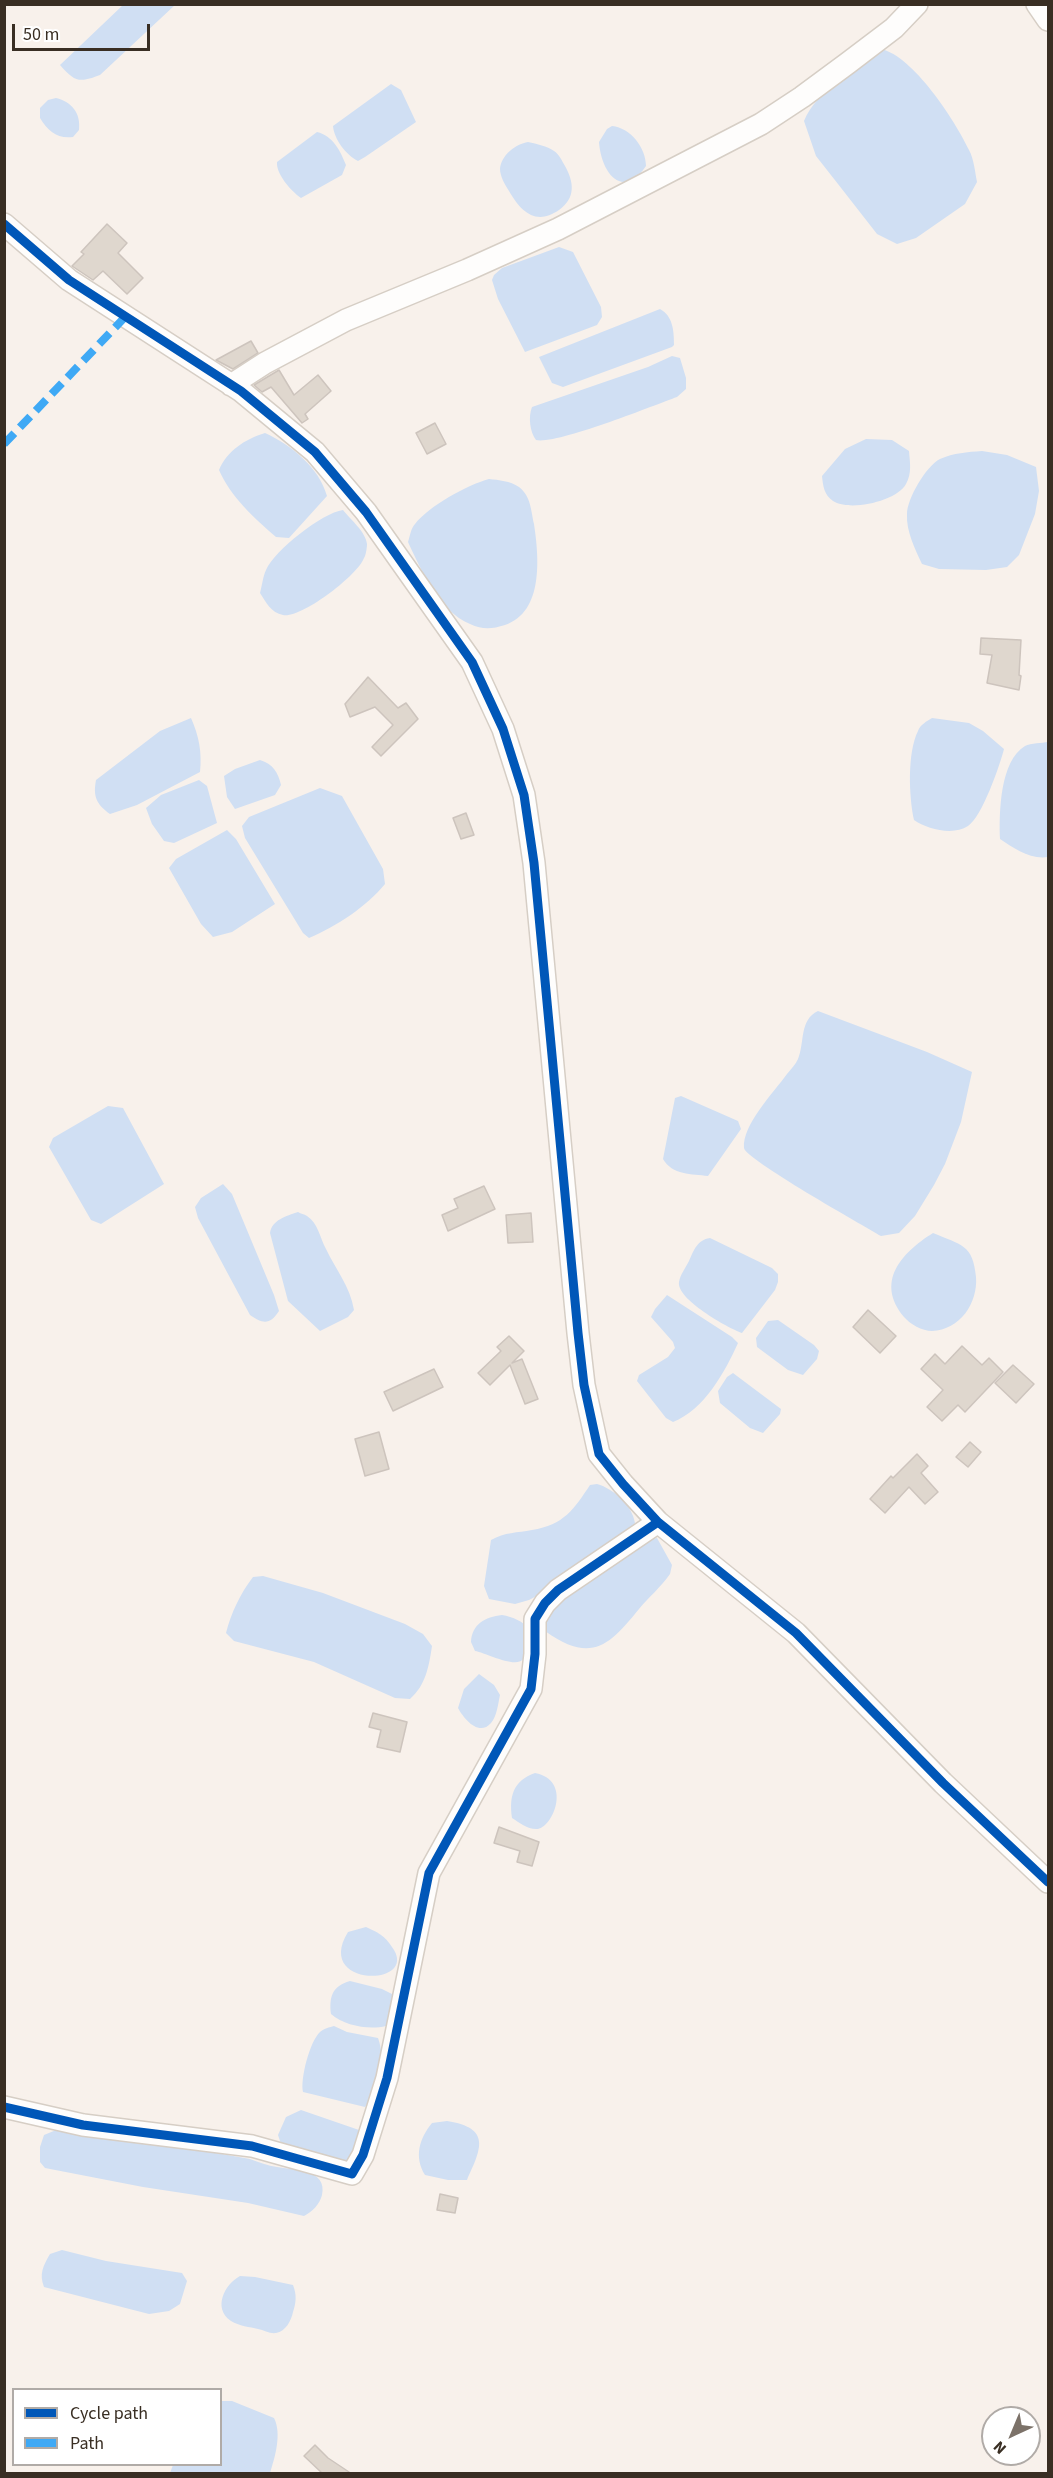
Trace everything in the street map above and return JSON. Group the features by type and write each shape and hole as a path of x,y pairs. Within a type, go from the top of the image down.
{"street":[{"path":"231,385 265,363 345,320 467,270 558,229 761,124 802,98 894,28 917,4"},
{"path":"1037,4 1048,20"},
{"path":"4,224 69,280 231,385 315,452 366,512 472,662 503,729 524,795 534,863 578,1333 591,1422 599,1454 658,1522 796,1633 943,1783 1048,1882"},
{"path":"4,2108 83,2125 252,2146 352,2174 363,2155 387,2078 429,1873 531,1689 536,1619 544,1603 558,1590 658,1522"}],"water":[{"path":"123,5 175,5 100,75 82,80 74,78 60,65"},
{"path":"881,49 893,54 906,64 932,91 963,137 971,154 977,182 965,204 916,238 897,244 877,234 816,156 804,121 818,99 827,90"},
{"path":"391,84 401,90 416,122 358,161 341,146 333,126"},
{"path":"56,98 67,102 77,113 79,130 73,137 62,137 54,133 40,118 40,108 48,100"},
{"path":"612,126 631,135 643,152 646,166 629,181 621,182 614,178 604,163 599,142 607,129"},
{"path":"317,132 332,140 346,165 342,175 301,198 285,182 277,167 277,162"},
{"path":"528,142 545,146 556,152 572,184 571,195 565,205 551,215 536,217 524,210 514,199 500,172 506,155 519,145"},
{"path":"559,247 573,252 601,307 602,317 597,325 525,352 498,299 492,280 502,268"},
{"path":"660,309 668,316 672,324 674,345 672,347 563,387 552,383 539,357"},
{"path":"672,356 680,358 686,378 686,389 677,397 563,437 536,440 534,437 530,420 532,407 648,367"},
{"path":"265,433 285,444 311,466 327,496 289,538 276,537 252,515 236,498 219,470 222,463 238,447"},
{"path":"866,439 892,440 909,451 910,472 906,484 893,495 872,503 850,505 833,501 826,493 822,476 845,449"},
{"path":"982,451 1007,455 1036,467 1039,491 1035,514 1019,555 1007,567 986,570 939,569 922,564 907,520 910,500 914,492 929,468 940,459 955,454"},
{"path":"489,479 512,483 526,495 534,524 537,567 533,596 527,608 518,618 505,625 488,628 470,624 449,610 432,589 408,542 414,526 429,510 460,491"},
{"path":"343,510 366,539 366,553 360,565 340,585 315,603 291,614 283,615 275,612 260,593 265,572 271,562 289,543 312,525"},
{"path":"191,718 199,744 200,772 137,805 110,814 101,807 95,795 96,780 160,731"},
{"path":"932,718 969,723 983,731 1004,749 995,778 979,812 968,826 955,831 940,830 914,820 910,788 912,751 919,729"},
{"path":"1048,742 1048,857 1035,857 1000,839 1001,802 1006,775 1017,753 1027,745"},
{"path":"260,760 274,769 281,785 275,795 235,809 227,797 224,776 235,769"},
{"path":"199,780 207,786 217,823 174,843 164,841 152,824 146,808 161,795"},
{"path":"320,788 342,796 383,869 385,884 350,915 309,938 303,933 245,838 242,826 249,817"},
{"path":"227,830 236,839 275,904 232,932 213,937 201,924 169,868 176,859"},
{"path":"818,1011 927,1052 972,1072 961,1122 945,1164 915,1216 899,1233 881,1236 783,1178 749,1155 744,1148 748,1129 753,1119 796,1063 805,1026 812,1015"},
{"path":"681,1096 738,1121 741,1129 708,1176 677,1171 663,1159 675,1098"},
{"path":"108,1106 123,1108 164,1184 101,1224 91,1220 49,1147 53,1138"},
{"path":"223,1184 232,1194 279,1311 266,1322 250,1315 198,1218 195,1207 201,1198"},
{"path":"298,1212 311,1219 316,1227 346,1286 354,1310 348,1317 320,1331 288,1301 270,1233 277,1222"},
{"path":"933,1233 958,1243 968,1252 974,1266 976,1287 970,1305 959,1320 951,1326 928,1331 913,1325 904,1317 892,1292 892,1280 902,1259"},
{"path":"710,1238 772,1268 778,1274 775,1290 742,1333 704,1312 680,1289 679,1282 694,1249 699,1243"},
{"path":"667,1295 738,1343 720,1378 704,1399 694,1409 673,1422 666,1418 637,1381 639,1375 668,1357 675,1348 673,1342 651,1317"},
{"path":"778,1320 819,1351 817,1359 803,1375 788,1370 757,1347 756,1338 768,1321"},
{"path":"733,1373 781,1409 780,1414 763,1433 750,1428 720,1403 718,1391 727,1377"},
{"path":"597,1484 616,1494 626,1504 635,1523 630,1529 586,1557 544,1592 529,1600 515,1604 489,1599 484,1586 491,1540 506,1534 543,1528 560,1520 579,1501 590,1485"},
{"path":"657,1538 672,1565 670,1574 618,1633 598,1646 587,1648 575,1647 545,1631 545,1612 647,1540"},
{"path":"263,1576 323,1593 405,1624 423,1634 432,1646 426,1675 420,1688 410,1699 395,1698 314,1662 234,1641 226,1633 233,1611 253,1577"},
{"path":"502,1615 518,1620 530,1630 525,1655 520,1661 509,1662 475,1651 471,1642 474,1630 480,1622"},
{"path":"479,1674 494,1685 500,1695 493,1720 482,1728 472,1725 458,1708 464,1689"},
{"path":"535,1773 546,1777 553,1784 556,1793 554,1812 544,1826 538,1829 527,1827 512,1818 511,1810 512,1796 517,1785"},
{"path":"366,1927 382,1936 394,1950 397,1962 391,1971 366,1976 353,1972 344,1963 341,1950 348,1932"},
{"path":"350,1981 382,1989 396,1996 389,2023 386,2026 372,2028 357,2026 331,2014 333,1993 339,1986"},
{"path":"334,2026 347,2032 378,2038 381,2055 380,2074 374,2092 365,2107 303,2092 304,2070 313,2043 321,2031"},
{"path":"301,2110 359,2130 360,2139 351,2161 343,2164 281,2144 278,2135 286,2117"},
{"path":"447,2121 461,2124 477,2135 479,2150 467,2180 448,2180 425,2175 422,2168 419,2148 424,2135 432,2123"},
{"path":"66,2126 250,2159 270,2166 308,2172 320,2180 322,2195 315,2207 304,2216 248,2203 143,2187 45,2168 40,2162 40,2147 44,2135"},
{"path":"62,2250 106,2261 182,2273 187,2281 180,2304 169,2311 149,2314 44,2287 42,2270 45,2262 50,2254"},
{"path":"240,2276 293,2285 296,2296 295,2305 289,2322 283,2330 276,2333 260,2330 237,2324 225,2316 222,2310 223,2297 230,2285"},
{"path":"222,2401 232,2401 274,2418 278,2438 270,2473 170,2473 173,2466 222,2466"}],"building":[{"path":"107,224 127,243 118,253 143,278 127,294 103,271 93,280 72,266 84,254 81,252"},
{"path":"251,341 258,353 233,369 216,360"},
{"path":"279,370 294,395 318,375 331,391 305,414 308,419 302,423 271,387 262,392 254,385"},
{"path":"435,423 446,444 427,454 416,433"},
{"path":"981,638 1021,640 1019,690 987,683 992,655 980,654"},
{"path":"368,677 398,708 406,703 418,719 381,756 372,747 393,725 375,707 350,717 345,704"},
{"path":"466,813 474,835 461,839 453,818"},
{"path":"484,1186 495,1209 448,1231 442,1215 458,1208 454,1199"},
{"path":"531,1213 533,1242 508,1243 506,1215"},
{"path":"868,1310 896,1336 880,1353 853,1327"},
{"path":"509,1336 524,1351 512,1363 522,1359 538,1399 525,1404 510,1365 490,1385 478,1373 501,1351 497,1347"},
{"path":"962,1346 982,1365 989,1358 1003,1372 965,1412 958,1405 942,1421 927,1407 943,1390 921,1369 935,1354 945,1364"},
{"path":"1013,1365 1034,1384 1016,1403 995,1383"},
{"path":"434,1369 443,1387 393,1411 384,1392"},
{"path":"379,1432 389,1469 365,1476 355,1439"},
{"path":"970,1442 981,1452 968,1467 956,1457"},
{"path":"917,1454 928,1466 921,1473 938,1492 925,1504 909,1487 885,1513 870,1499 891,1476 893,1478"},
{"path":"373,1713 407,1722 400,1752 377,1747 381,1730 369,1727"},
{"path":"499,1827 539,1842 532,1866 517,1862 520,1851 494,1843"},
{"path":"440,2194 458,2198 455,2213 437,2210"},
{"path":"315,2445 328,2458 352,2474 323,2474 304,2456"}],"marked path":[{"path":"4,444 126,316"}],"cycle path":[{"path":"4,224 69,280 241,391 315,452 366,512 472,662 503,729 524,795 534,863 578,1333 584,1385 599,1454 658,1522 796,1633 943,1783 1048,1882"},
{"path":"4,2107 83,2125 252,2146 352,2174 363,2155 387,2078 429,1873 531,1689 535,1654 535,1619 545,1603 558,1590 658,1522"}]}
